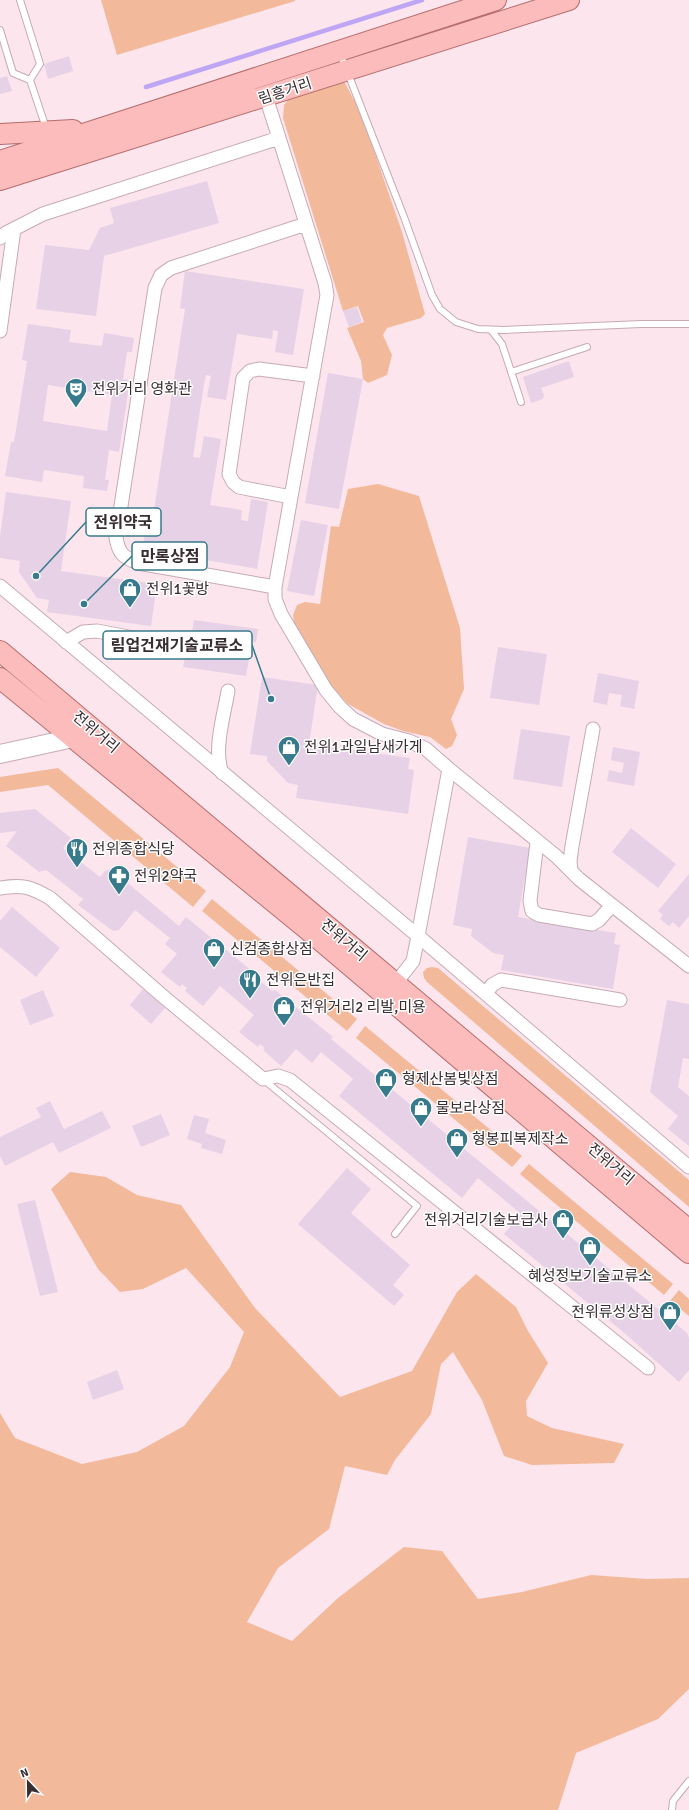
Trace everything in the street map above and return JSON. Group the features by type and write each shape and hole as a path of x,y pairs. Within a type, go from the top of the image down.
{"main road":[{"name":"림흥거리","path":"0,161 496,0"},
{"name":"림흥거리","path":"0,180 569,0"},
{"path":"0,134 103,128"},
{"name":"전위거리","path":"0,651 689,1230"},
{"name":"전위거리","path":"0,678 302,925 689,1253"}],"street":[{"path":"266,97 325,283 327,295 275,587 275,599 281,614 326,690 340,707 353,719 382,734 409,741 426,749 537,842 556,856 570,870 612,905 689,966"},
{"path":"0,238 43,214 76,202 279,138"},
{"path":"275,587 138,563 126,558 118,550 116,538 155,288 161,276 171,268 306,224"},
{"path":"0,331 14,229"},
{"path":"291,497 239,487 233,482 229,474 243,378 250,371 259,369 312,376"},
{"path":"0,586 418,936 689,1167"},
{"path":"66,642 83,632 97,631 170,645"},
{"path":"222,773 218,753 228,691"},
{"path":"570,870 572,846 593,729"},
{"path":"0,754 73,738"},
{"path":"396,983 413,961 449,769"},
{"path":"537,842 530,902 532,911 539,915 592,924 599,920 612,905"},
{"path":"0,888 15,885 33,888 50,898 165,998 263,1079 278,1076 290,1080 648,1368"},
{"path":"486,994 492,985 501,980 620,1000"}],"lane":[{"path":"20,0 40,64 30,80"},
{"path":"0,30 13,73 30,80 48,131"},
{"path":"339,52 432,295 440,309 456,322 478,329 492,330 641,324 689,324"},
{"path":"492,330 502,344 521,402"},
{"path":"511,372 587,346"},
{"path":"263,1079 417,1206 395,1234"},
{"path":"672,1810 674,1801 689,1781"}],"shaded area":[{"path":"101,0 295,0 295,1 117,55"},
{"path":"341,81 345,83 361,113 402,232 425,314 421,318 387,328 383,335 392,355 387,375 368,383 363,379 361,361 347,328 364,322 358,306 343,311 283,118 284,105 291,96"},
{"path":"378,484 419,496 460,628 464,689 451,719 457,735 452,746 446,749 430,737 403,731 384,724 348,704 328,683 294,622 293,615 297,605 305,602 320,604 331,526 339,527 348,489"},
{"path":"58,768 206,891 193,907 48,785 0,792 0,777"},
{"path":"212,899 357,1019 347,1031 202,911"},
{"path":"427,968 438,968 689,1180 689,1207 427,982 424,978 423,972"},
{"path":"365,1026 522,1156 512,1167 356,1038"},
{"path":"529,1164 673,1284 664,1295 520,1174"},
{"path":"70,1172 106,1177 137,1195 181,1205 255,1308 340,1397 412,1371 457,1292 476,1274 516,1307 528,1331 548,1363 526,1401 527,1416 552,1428 624,1444 614,1463 532,1465 504,1456 482,1400 453,1352 441,1364 431,1414 395,1460 387,1475 345,1466 329,1529 278,1568 247,1622 292,1641 338,1598 404,1547 442,1551 478,1599 522,1592 591,1575 647,1579 689,1578 689,1689 658,1719 576,1753 558,1810 0,1810 0,1413 15,1438 82,1464 137,1452 184,1426 230,1367 244,1332 186,1268 143,1289 120,1292 98,1269 51,1189"},
{"path":"679,1290 689,1299 689,1316 670,1301"}],"building":[{"path":"69,56 73,71 48,79 44,64"},
{"path":"7,76 12,91 0,94 0,78"},
{"path":"207,181 219,223 104,256 96,316 36,309 45,245 89,250 100,228 114,223 110,208"},
{"path":"185,271 304,289 293,355 275,352 278,331 273,330 272,339 237,334 226,400 207,397 211,376 206,375 204,384 193,457 200,458 204,436 221,439 210,505 242,510 241,520 248,521 251,499 268,502 257,569 143,549 147,515 153,516 185,309 180,308"},
{"path":"357,307 362,322 349,327 343,311"},
{"path":"28,324 71,330 69,342 102,346 104,333 134,338 132,352 127,352 123,379 130,380 119,452 109,450 105,480 109,480 107,491 83,488 84,476 44,470 42,482 5,476 11,442 14,442 27,361 22,360","holes":["48,385 112,395 107,431 43,421"]},
{"path":"569,361 574,377 541,388 544,395 543,399 531,403 523,377"},
{"path":"328,373 363,379 339,509 305,503"},
{"path":"6,492 71,501 61,571 157,584 151,626 47,612 49,600 37,598 19,572 20,561 0,558 0,537"},
{"path":"301,520 328,525 314,596 287,591"},
{"path":"194,620 258,629 256,642 252,642 246,676 183,667 186,653 189,653"},
{"path":"498,647 547,654 539,705 490,698"},
{"path":"598,673 639,681 634,709 620,706 622,695 609,693 607,705 593,702"},
{"path":"262,677 318,685 309,744 410,758 408,769 414,770 408,814 296,798 298,785 288,783 267,761 267,756 250,754"},
{"path":"521,729 570,736 562,787 513,779"},
{"path":"613,747 640,752 634,786 607,781 609,770 622,773 624,763 611,760"},
{"path":"35,809 71,838 63,848 100,877 105,871 109,869 112,870 179,926 186,917 252,971 252,974 272,991 275,990 333,1037 331,1039 687,1333 689,1338 689,1370 679,1382 628,1336 504,1234 521,1214 478,1178 462,1198 339,1096 353,1079 321,1052 312,1063 296,1049 281,1066 263,1050 265,1048 260,1044 258,1047 239,1032 254,1015 220,986 203,1006 185,991 187,988 182,984 180,987 161,972 177,954 165,944 170,938 135,910 119,930 113,931 78,905 83,899 46,870 39,872 6,846 17,831 0,833 0,813"},
{"path":"631,828 676,864 658,888 612,852"},
{"path":"468,837 530,848 518,917 616,933 614,944 620,945 613,989 501,970 504,955 493,953 471,936 472,929 453,925"},
{"path":"689,874 689,916 679,928 673,922 669,926 660,919 663,915 658,911"},
{"path":"12,907 60,948 36,977 0,947 0,921"},
{"path":"143,989 165,1008 151,1024 130,1005"},
{"path":"43,990 54,1016 30,1025 20,1000"},
{"path":"667,1000 689,1004 689,1059 683,1058 678,1087 689,1096 689,1146 668,1129 678,1116 650,1092"},
{"path":"50,1101 64,1129 102,1111 111,1128 59,1153 53,1142 5,1166 0,1156 0,1137 41,1117 36,1108"},
{"path":"161,1114 170,1135 141,1147 132,1126"},
{"path":"194,1115 209,1119 205,1133 226,1140 222,1154 201,1148 202,1144 187,1139"},
{"path":"347,1168 371,1189 351,1213 410,1265 393,1285 404,1295 394,1306 298,1224"},
{"path":"35,1200 58,1292 40,1296 17,1204"},
{"path":"117,1370 124,1389 93,1400 87,1382"}],"waterway":[{"path":"146,87 422,0"}],"place":[{"name":"전위거리 영화관","path":"76,408"},
{"name":"전위약국","path":"36,576"},
{"name":"만록상점","path":"84,604"},
{"name":"전위1꽃방","path":"130,608"},
{"name":"림업건재기술교류소","path":"271,699"},
{"name":"전위1과일남새가게","path":"289,766"},
{"name":"전위종합식당","path":"77,868"},
{"name":"전위2약국","path":"119,896"},
{"name":"신검종합상점","path":"214,968"},
{"name":"전위은반집","path":"250,1000"},
{"name":"전위거리2 리발,미용","path":"284,1026"},
{"name":"형제산봄빛상점","path":"386,1098"},
{"name":"물보라상점","path":"421,1128"},
{"name":"형봉피복제작소","path":"457,1158"},
{"name":"전위거리기술보급사","path":"563,1240"},
{"name":"혜성정보기술교류소","path":"590,1266"},
{"name":"전위류성상점","path":"670,1332"}]}
